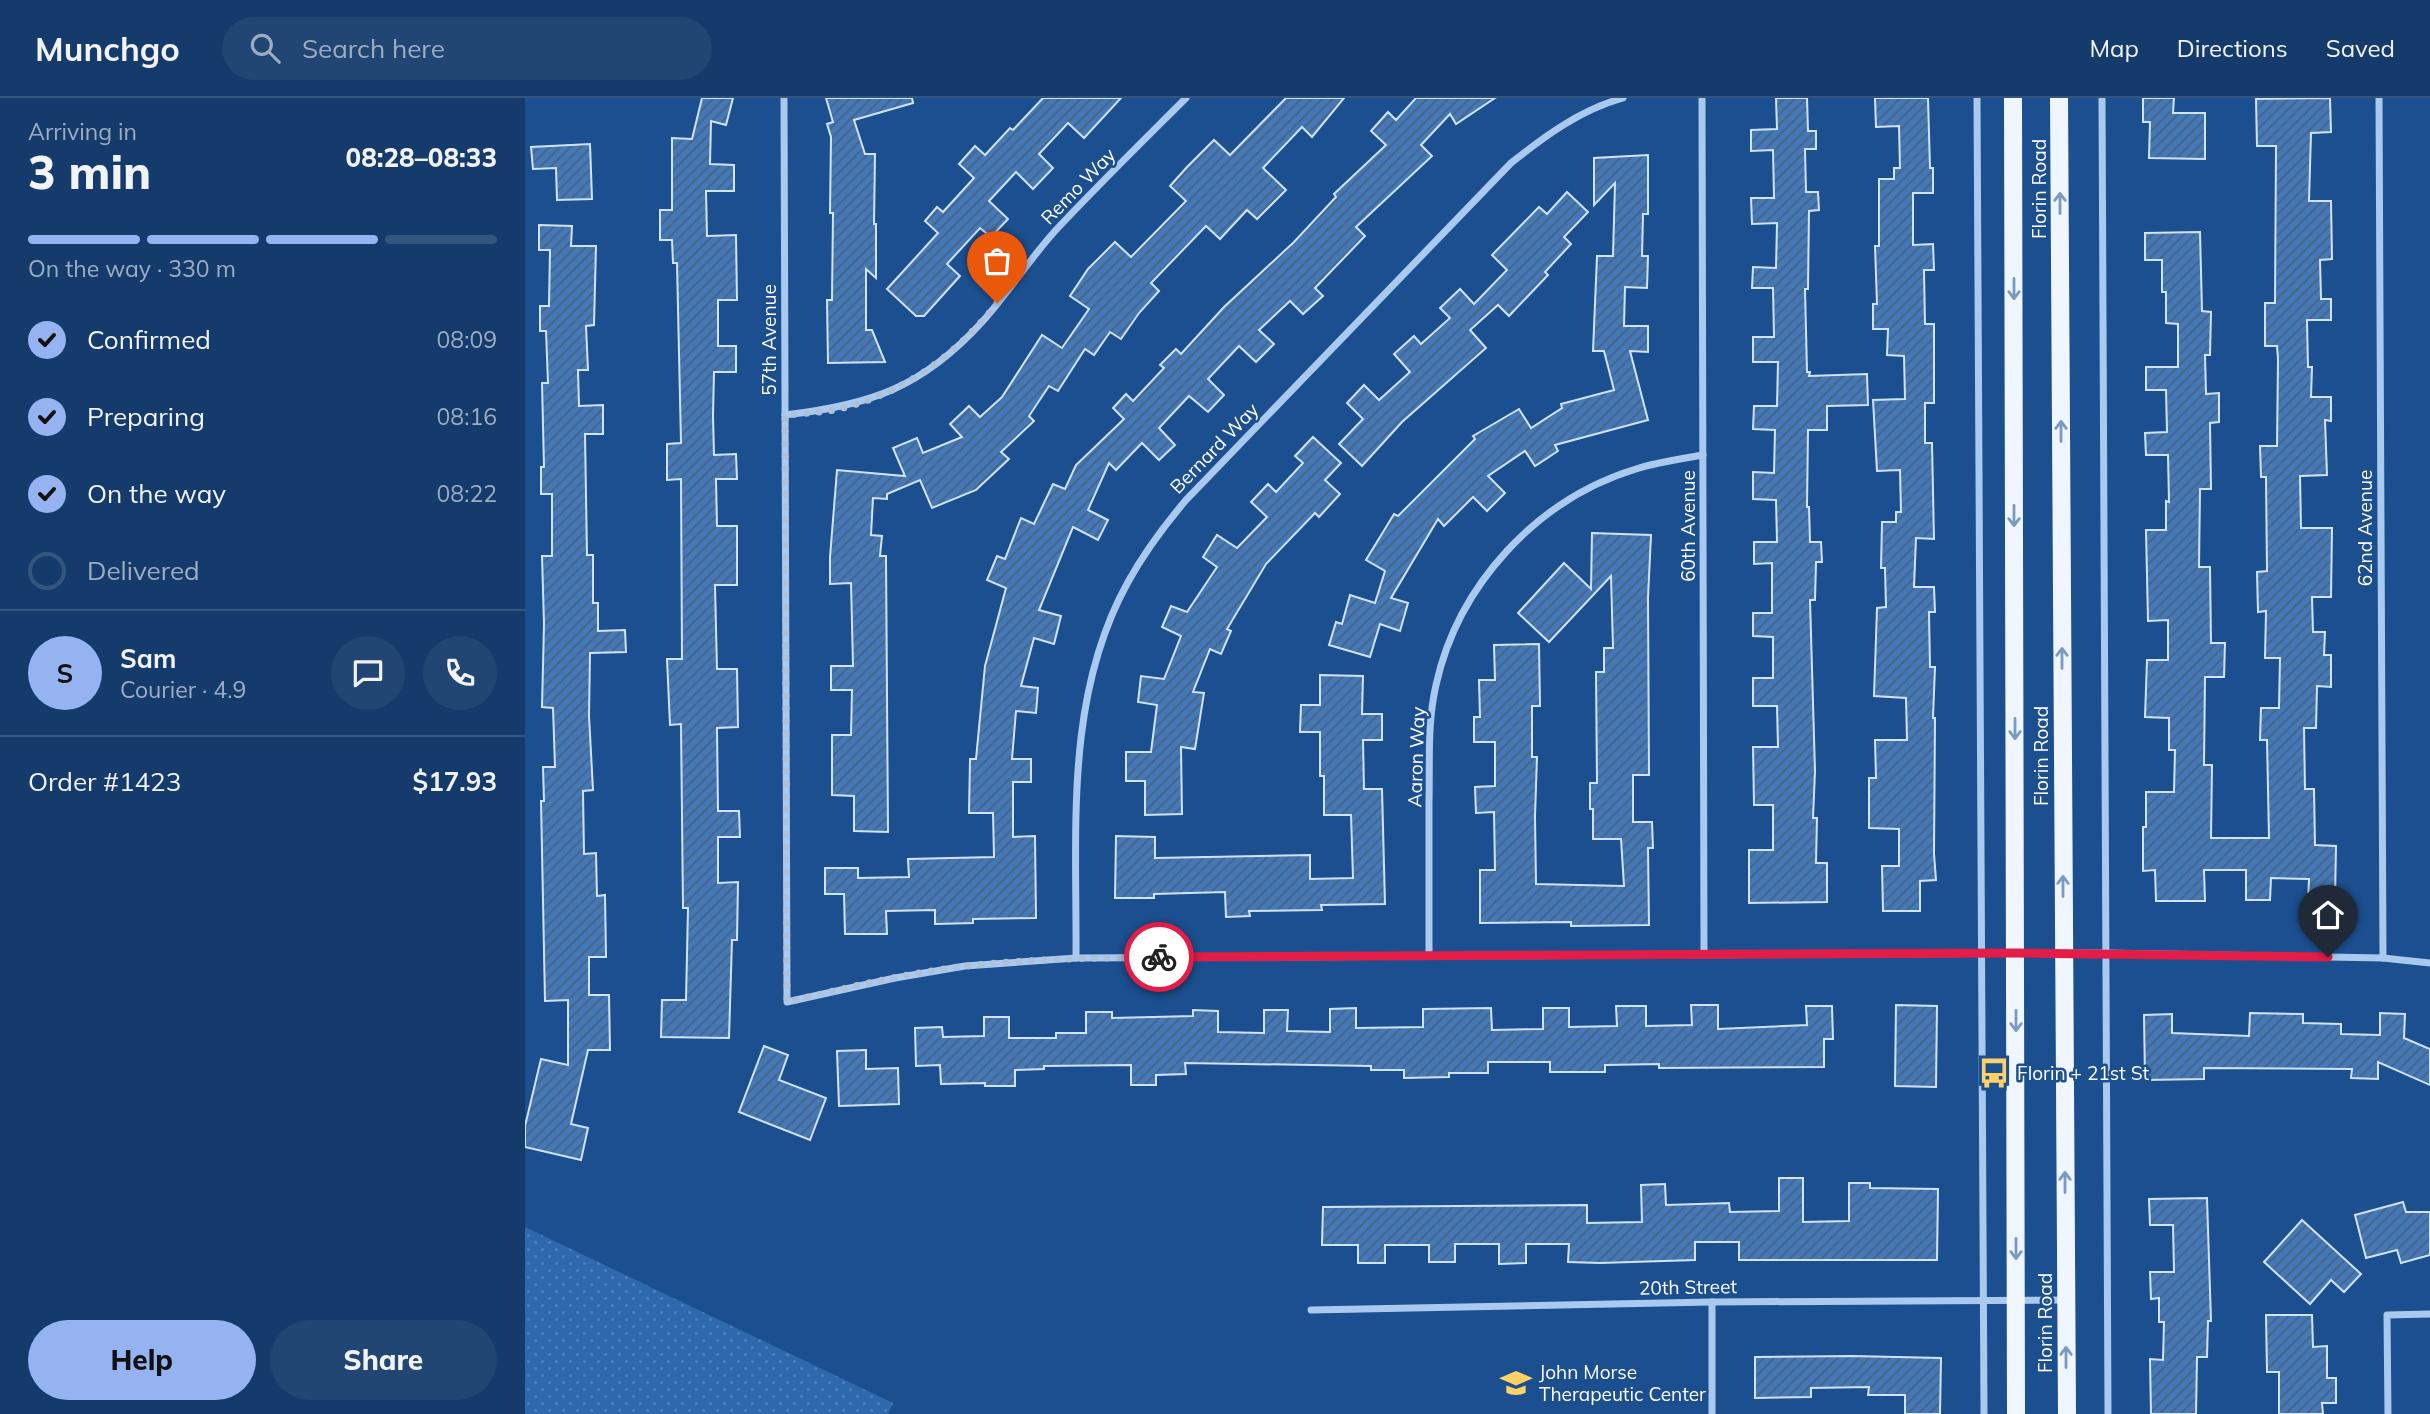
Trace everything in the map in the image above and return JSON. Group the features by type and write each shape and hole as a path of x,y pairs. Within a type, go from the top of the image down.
{"main road":[{"name":"Florin Road","path":"2013,98 2016,1414"},
{"name":"Florin Road","path":"2060,98 2067,1414"}],"street":[{"name":"57th Avenue","path":"784,98 787,1002 954,968 1076,958"},
{"name":"Remo Way","path":"785,415 835,409 887,393 923,374 955,350 983,321 1055,231 1186,98"},
{"name":"Bernard Way","path":"1076,958 1078,753 1083,709 1093,666 1108,624 1127,584 1153,540 1186,500 1511,163 1545,136 1577,117 1623,98"},
{"name":"60th Avenue","path":"1702,98 1704,954"},
{"path":"1977,98 1984,1414"},
{"path":"2102,98 2108,1414"},
{"name":"62nd Avenue","path":"2379,98 2383,958"},
{"name":"Aaron Way","path":"1429,956 1430,726 1445,652 1464,610 1489,571 1507,550 1552,511 1591,487 1634,470 1703,455"},
{"path":"1076,958 2106,953 2383,958 2430,962"},
{"name":"20th Street","path":"1311,1310 1712,1302 2066,1300"},
{"path":"1712,1302 1712,1414"},
{"path":"2388,1414 2387,1315 2430,1314"}],"shaded area":[{"path":"525,1227 893,1403 888,1414 525,1414"}],"building":[{"path":"702,98 733,98 726,125 711,121 710,164 734,165 734,191 706,191 707,236 736,235 737,300 718,300 718,346 736,346 736,372 714,372 713,416 714,455 736,454 737,479 716,479 717,526 737,526 737,585 715,585 717,669 737,669 738,727 717,728 718,811 739,811 740,837 718,837 718,883 738,882 737,940 732,940 729,1038 661,1037 662,1000 686,1000 688,908 683,908 681,724 670,725 667,659 682,659 681,479 667,480 667,444 681,443 677,263 673,263 672,240 660,240 660,210 672,210 672,138 692,139"},
{"path":"826,98 912,98 913,103 854,120 865,154 875,154 876,278 866,269 866,330 872,330 885,362 828,363 827,300 832,300 833,213 830,213 831,137 827,124 833,122"},
{"path":"1043,98 1121,98 1084,138 1068,123 1039,154 1053,168 1033,189 1016,172 989,201 1008,219 991,237 980,228 947,264 960,276 924,316 916,316 887,289 938,233 925,221 937,207 943,212 974,178 959,164 975,146 985,155"},
{"path":"1286,98 1344,98 1312,137 1302,127 1263,168 1286,190 1257,219 1247,210 1220,239 1206,226 1151,283 1159,291 1121,339 1110,332 1094,355 1085,349 1058,391 1049,386 1029,416 1034,421 1001,452 1009,459 976,490 932,508 920,480 887,494 887,499 873,498 871,535 882,536 880,556 886,556 888,832 854,831 854,796 832,795 832,735 851,735 852,690 831,690 831,666 853,666 851,583 830,584 837,470 905,476 893,448 917,438 923,453 962,437 950,424 969,406 980,417 1002,397 1042,335 1062,348 1089,309 1070,296 1088,269 1115,242 1131,257 1186,201 1170,186 1187,167 1214,140 1230,155"},
{"path":"1416,98 1495,98 1456,124 1450,114 1421,145 1432,156 1356,227 1365,236 1315,288 1323,296 1303,314 1290,301 1259,330 1274,344 1256,362 1239,346 1208,379 1224,395 1208,412 1189,396 1159,428 1175,445 1159,460 1142,443 1116,470 1109,463 1088,510 1108,520 1098,540 1073,527 1039,610 1061,616 1054,644 1034,638 1021,686 1038,688 1036,713 1016,711 1012,759 1031,759 1031,782 1013,782 1013,837 1035,836 1036,918 973,919 973,923 935,924 935,910 886,911 887,934 845,934 844,894 825,894 825,868 858,868 858,878 909,877 908,859 994,857 993,813 969,813 970,759 976,759 985,666 1006,588 987,580 997,556 1005,559 1021,518 1034,524 1053,484 1065,489 1076,465 1124,419 1113,408 1126,394 1133,401 1164,368 1160,365 1176,349 1181,354 1224,307 1294,242 1336,197 1334,194 1386,145 1371,131 1388,112 1396,120"},
{"path":"1776,98 1807,98 1808,131 1816,131 1816,149 1805,149 1806,192 1818,192 1819,210 1809,211 1808,289 1805,289 1807,372 1810,372 1809,376 1867,374 1868,405 1827,406 1827,430 1808,430 1807,507 1810,542 1821,542 1822,562 1816,562 1815,600 1810,600 1815,771 1813,818 1817,818 1816,863 1827,863 1827,902 1749,903 1749,850 1773,850 1773,805 1754,805 1753,747 1778,747 1777,706 1753,706 1753,678 1773,678 1773,637 1753,636 1753,613 1772,613 1772,563 1754,564 1754,542 1777,542 1776,500 1753,499 1753,472 1774,473 1775,430 1753,429 1754,406 1777,406 1778,362 1753,362 1753,337 1774,337 1773,288 1752,288 1753,267 1776,268 1777,223 1752,224 1751,198 1774,198 1773,150 1751,151 1751,130 1777,129"},
{"path":"1875,98 1928,98 1930,168 1933,168 1933,193 1913,193 1913,245 1933,244 1934,270 1924,270 1925,324 1934,324 1934,403 1925,403 1925,443 1932,443 1934,539 1916,538 1914,587 1934,587 1935,612 1929,612 1930,667 1935,667 1933,718 1936,880 1920,881 1920,911 1883,911 1882,866 1899,866 1899,829 1869,828 1869,778 1876,778 1875,740 1907,740 1906,698 1874,696 1877,608 1886,607 1885,568 1881,568 1882,522 1896,522 1896,512 1901,512 1900,470 1877,471 1873,400 1905,399 1904,356 1887,355 1888,329 1873,329 1873,304 1877,304 1875,246 1879,246 1879,179 1894,179 1894,168 1900,168 1899,126 1876,127"},
{"path":"2143,98 2174,98 2173,113 2205,113 2205,159 2149,158 2150,122 2143,122"},
{"path":"2330,98 2331,132 2311,133 2309,201 2331,201 2332,259 2320,260 2321,299 2331,299 2331,320 2307,320 2308,367 2312,367 2311,397 2331,397 2331,421 2325,420 2327,475 2300,476 2301,528 2332,528 2331,597 2312,597 2313,632 2325,632 2324,655 2331,655 2331,687 2317,686 2316,728 2304,728 2305,789 2314,789 2315,845 2336,846 2335,900 2308,900 2309,879 2271,878 2270,900 2246,900 2246,870 2204,870 2205,901 2156,901 2155,870 2143,871 2146,792 2174,792 2175,750 2169,750 2169,718 2145,717 2147,660 2168,660 2168,620 2148,621 2146,530 2166,530 2166,501 2169,502 2168,455 2146,455 2145,433 2167,432 2166,390 2146,390 2146,367 2178,367 2178,324 2166,323 2162,260 2145,260 2145,233 2200,232 2202,311 2211,312 2210,355 2205,355 2206,394 2219,393 2219,422 2210,423 2211,489 2200,489 2199,567 2210,567 2211,643 2225,643 2224,677 2205,677 2204,765 2212,765 2211,838 2269,838 2267,740 2260,740 2261,708 2279,708 2280,658 2265,658 2266,611 2258,612 2257,572 2267,571 2266,477 2261,477 2260,446 2277,446 2277,346 2265,346 2265,303 2275,303 2276,146 2257,146 2256,99"},
{"path":"590,144 592,199 557,200 556,168 533,169 531,147"},
{"path":"1648,155 1648,214 1643,214 1642,256 1648,256 1647,288 1625,287 1624,326 1648,326 1648,352 1630,351 1648,420 1555,445 1558,451 1535,466 1525,451 1488,476 1505,493 1487,511 1473,497 1444,526 1438,519 1391,598 1408,603 1400,631 1380,624 1370,657 1329,645 1336,622 1342,624 1350,595 1375,603 1385,571 1366,560 1394,514 1398,516 1475,439 1473,436 1519,409 1531,428 1562,408 1561,404 1614,390 1604,351 1593,351 1597,256 1613,256 1615,183 1594,205 1594,158"},
{"path":"1567,192 1588,212 1564,237 1571,244 1545,272 1548,275 1509,316 1498,305 1470,330 1486,348 1402,422 1362,466 1339,444 1363,419 1347,403 1364,385 1379,400 1410,372 1394,354 1414,336 1421,344 1450,318 1440,308 1460,289 1474,304 1507,270 1492,255 1539,207 1547,214"},
{"path":"539,225 572,226 571,246 596,246 594,325 586,326 588,370 578,370 579,406 603,405 603,434 585,434 587,555 593,555 593,603 598,603 598,631 625,630 626,652 590,653 589,716 593,790 583,791 584,854 596,853 597,896 605,895 606,957 589,957 589,995 609,995 610,1050 588,1050 571,1124 588,1128 581,1160 525,1147 525,1126 541,1059 568,1065 568,1000 545,1001 541,801 544,801 543,767 555,767 553,708 542,707 542,556 552,556 552,494 541,494 541,467 544,467 542,383 548,383 546,331 540,331 540,306 549,306 550,250 539,250"},
{"path":"1313,437 1341,463 1325,480 1340,494 1319,517 1315,513 1266,564 1227,629 1231,631 1221,654 1210,649 1193,692 1204,693 1195,749 1181,747 1182,814 1145,815 1145,781 1126,781 1126,752 1151,752 1157,705 1138,702 1141,676 1164,679 1181,636 1162,627 1171,606 1187,612 1217,567 1203,557 1217,535 1237,548 1267,517 1251,502 1268,484 1276,492 1303,463 1295,456"},
{"path":"1592,533 1651,535 1648,598 1649,775 1633,775 1633,822 1652,822 1653,848 1648,848 1649,925 1480,923 1480,870 1495,870 1494,812 1476,813 1475,787 1495,786 1495,742 1474,742 1474,717 1480,717 1479,680 1495,680 1494,645 1539,644 1540,706 1532,706 1532,757 1537,757 1536,884 1624,886 1621,839 1593,839 1593,809 1590,809 1590,783 1597,783 1596,672 1604,672 1604,648 1613,648 1611,576 1549,642 1518,613 1564,563 1591,589"},
{"path":"1320,675 1363,676 1362,714 1382,714 1382,740 1363,740 1364,789 1382,789 1385,904 1321,905 1322,910 1249,911 1250,916 1226,917 1225,892 1154,894 1154,898 1115,898 1116,836 1155,837 1155,858 1310,855 1310,879 1353,878 1351,815 1324,815 1324,776 1320,776 1320,732 1300,732 1301,705 1320,705"},
{"path":"1691,1005 1718,1005 1718,1029 1807,1025 1806,1006 1832,1006 1833,1039 1824,1039 1824,1067 1659,1068 1659,1064 1605,1065 1605,1072 1550,1072 1550,1062 1488,1062 1488,1073 1449,1073 1449,1077 1404,1078 1404,1070 1371,1070 1371,1066 1185,1063 1186,1074 1156,1075 1156,1085 1131,1085 1131,1065 1044,1066 1044,1069 1015,1070 1015,1086 985,1086 985,1083 941,1084 940,1065 916,1066 915,1028 942,1027 943,1037 984,1036 984,1017 1009,1017 1009,1038 1056,1038 1056,1033 1086,1033 1086,1012 1112,1012 1112,1018 1193,1016 1193,1010 1218,1011 1218,1032 1264,1033 1264,1010 1288,1010 1287,1031 1330,1032 1330,1009 1356,1008 1356,1028 1423,1027 1423,1009 1491,1008 1492,1030 1543,1029 1543,1008 1569,1008 1569,1027 1617,1026 1616,1006 1646,1006 1646,1026 1692,1025"},
{"path":"1896,1005 1937,1006 1936,1087 1895,1086"},
{"path":"2250,1013 2303,1014 2303,1023 2341,1024 2341,1034 2380,1035 2380,1013 2405,1014 2404,1038 2430,1049 2430,1085 2378,1062 2378,1079 2351,1078 2352,1069 2204,1068 2204,1079 2145,1080 2144,1015 2172,1014 2172,1033 2249,1036"},
{"path":"764,1046 788,1055 779,1080 826,1098 810,1140 739,1112"},
{"path":"866,1050 866,1069 898,1068 899,1104 839,1106 837,1051"},
{"path":"1779,1178 1803,1178 1803,1222 1849,1221 1849,1183 1870,1183 1870,1188 1938,1189 1937,1260 1739,1260 1739,1242 1695,1242 1695,1260 1568,1262 1569,1244 1526,1244 1526,1263 1499,1264 1499,1244 1455,1244 1455,1262 1429,1262 1429,1245 1385,1245 1385,1263 1358,1263 1358,1245 1322,1245 1323,1207 1587,1205 1587,1223 1642,1222 1641,1185 1665,1184 1666,1205 1729,1203 1730,1212 1779,1211"},
{"path":"2207,1198 2211,1321 2208,1321 2207,1357 2197,1357 2196,1414 2151,1414 2150,1359 2163,1360 2164,1322 2159,1322 2159,1298 2151,1299 2150,1272 2174,1272 2173,1225 2150,1225 2149,1199"},
{"path":"2403,1202 2406,1212 2430,1212 2430,1255 2401,1263 2397,1250 2366,1258 2355,1215"},
{"path":"2302,1220 2361,1274 2344,1292 2331,1280 2310,1304 2264,1262"},
{"path":"2266,1315 2312,1315 2313,1347 2327,1346 2327,1378 2336,1378 2336,1403 2322,1403 2323,1414 2279,1414 2279,1372 2267,1372"},
{"path":"1755,1357 1941,1358 1940,1414 1905,1414 1905,1395 1868,1395 1869,1387 1811,1388 1811,1397 1755,1398"}],"way so far":[{"path":"997,303 955,350 923,374 887,393 861,402 835,409 785,415 787,1002 895,978 965,966 1076,958 1159,957"}],"place":[{"name":"Florin + 21st St","path":"1994,1073"},
{"name":"John Morse Therapeutic Center","path":"1516,1383"}],"route":[{"path":"1159,957 2016,953 2328,957"}]}
